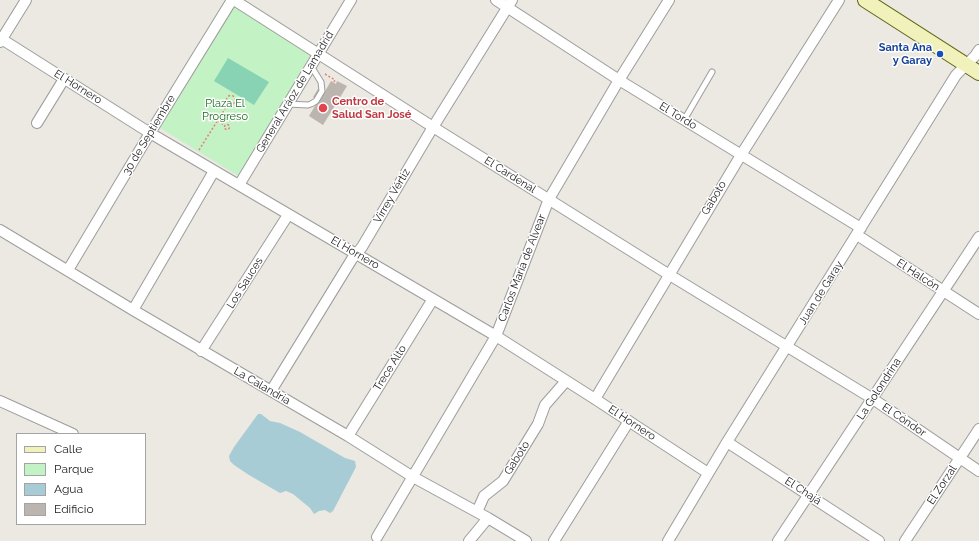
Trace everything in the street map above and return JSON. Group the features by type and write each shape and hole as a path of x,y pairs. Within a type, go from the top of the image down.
{"street":[{"path":"1,39 26,0"},
{"name":"El Cardenal","path":"233,0 433,127 787,347"},
{"name":"30 de Septiembre","path":"68,270 150,133 233,0"},
{"name":"General Aráoz de Lamadrid","path":"239,185 351,0"},
{"name":"El Tordo","path":"496,0 510,3 619,80 741,155 859,232"},
{"name":"Carlos María de Alvear","path":"377,537 496,336 549,199 619,80 670,0"},
{"name":"Gaboto","path":"595,399 668,274 839,0"},
{"path":"865,0 979,73"},
{"name":"Virrey Vértiz","path":"271,391 352,259 362,247 433,127 510,3"},
{"name":"El Hornero","path":"1,39 150,133 496,336 708,473"},
{"name":"Juan de Garay","path":"668,541 727,442 956,75 979,50"},
{"path":"37,123 64,79"},
{"path":"133,310 214,171"},
{"name":"Los Sauces","path":"201,351 288,215"},
{"name":"La Calandria","path":"0,230 201,351 348,436 413,477 488,518 526,541"},
{"name":"El Halcón","path":"859,232 943,291 979,314"},
{"name":"La Golondrina","path":"778,541 979,237"},
{"name":"Trece Alto","path":"348,436 433,299"},
{"name":"El Cóndor","path":"787,347 872,399 979,471"},
{"name":"Gaboto","path":"477,512 484,496 503,481 538,424 545,405 566,381"},
{"path":"0,401 71,433"},
{"path":"554,541 629,421"},
{"name":"El Zorzal","path":"905,541 979,429"},
{"name":"El Chajá","path":"727,442 879,541"},
{"path":"469,541 488,518"}],"lane":[{"path":"287,104 308,105 316,101 322,91 321,82 310,66"},
{"path":"684,120 712,72"}],"path":[{"path":"228,96 233,96 235,103 231,105 228,104 226,99 228,96"},
{"path":"194,159 228,104"},
{"path":"218,121 224,125"}],"green space":[{"name":"Plaza El Progreso","path":"234,3 310,55 240,177 160,128"},
{"path":"228,58 269,82 254,105 214,81"}],"water":[{"path":"258,414 261,414 270,421 280,423 300,432 345,458 355,461 356,467 333,511 330,513 325,510 314,514 310,508 293,494 286,491 280,493 249,475 230,461 229,456 234,447"}],"building":[{"name":"Centro de Salud San José","path":"331,81 336,84 337,81 347,86 323,125 309,116 318,101 313,97 318,89 324,93"}],"place":[{"name":"Santa Ana y Garay","path":"940,54"},
{"name":"Centro de Salud San José","path":"323,108"}]}
